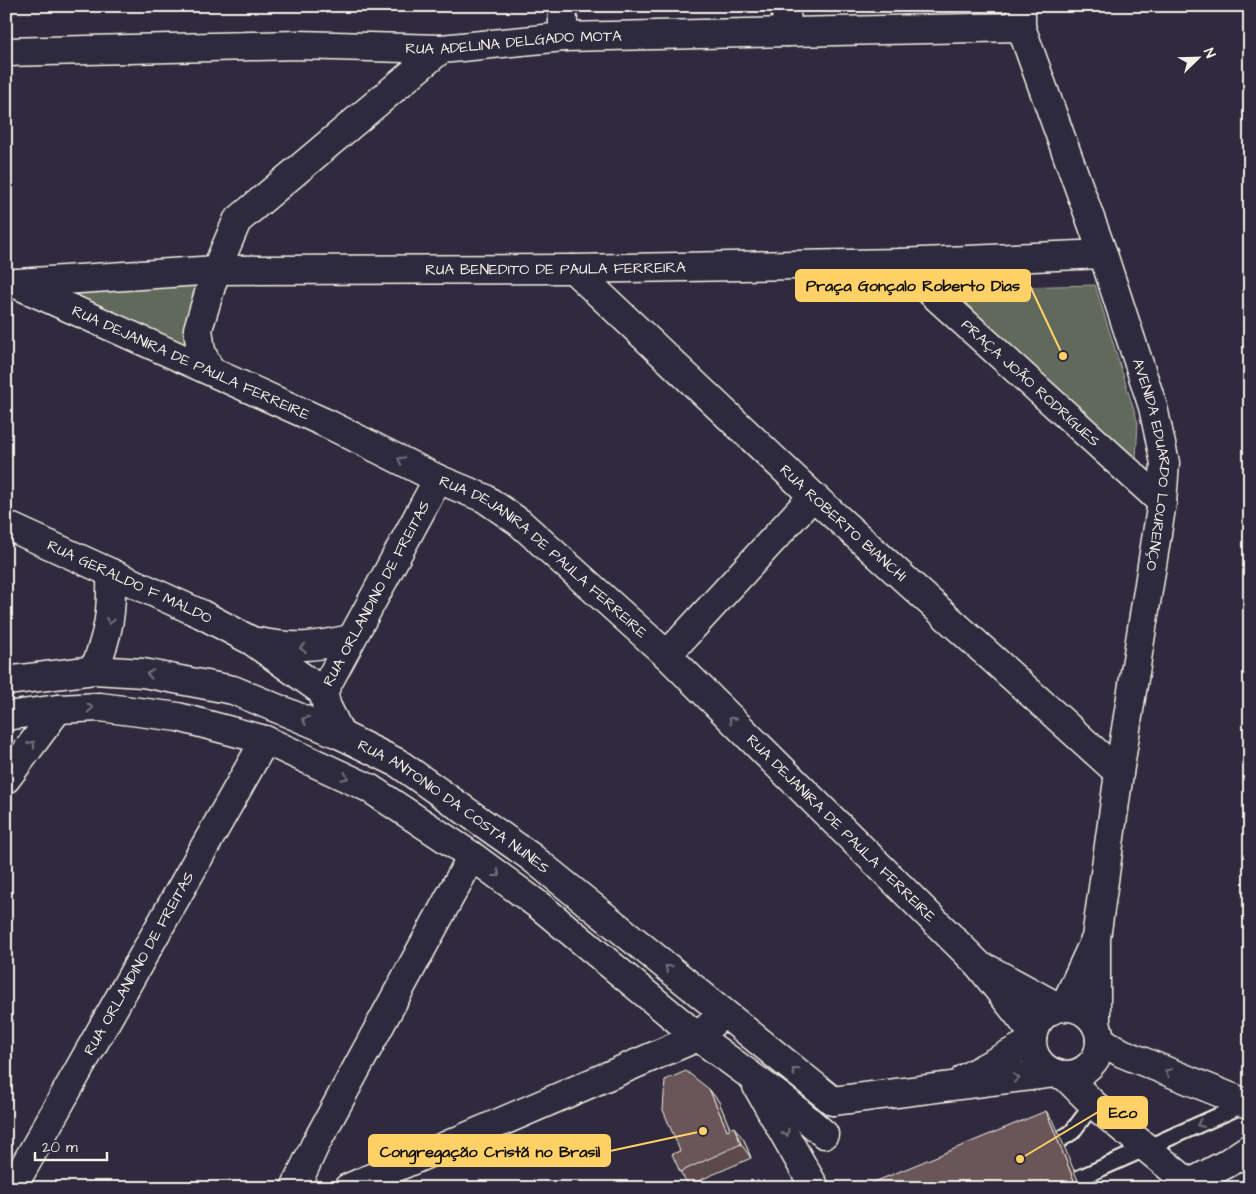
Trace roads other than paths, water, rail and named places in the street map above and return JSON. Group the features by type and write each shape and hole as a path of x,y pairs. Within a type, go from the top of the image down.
{"street":[{"path":"562,6 564,37"},
{"name":"RUA ADELINA DELGADO MOTA","path":"6,52 298,45 441,49 787,19 1021,17"},
{"name":"AVENIDA EDUARDO LOURENÇO","path":"1021,17 1103,254 1153,408 1165,463 1162,502 1119,773 1096,938 1098,1032"},
{"path":"209,369 201,351 198,330 216,270 237,222 441,49"},
{"name":"RUA BENEDITO DE PAULA FERREIRA","path":"10,283 216,270 573,270 899,263 1103,254"},
{"name":"PRAÇA JOÃO RODRIGUES","path":"899,263 1162,502"},
{"name":"RUA ROBERTO BIANCHI","path":"573,270 813,496 1119,773"},
{"name":"RUA DEJANIRA DE PAULA FERREIRE","path":"10,283 209,369 330,424 438,479 484,498 519,522 667,656 978,964 1032,1037"},
{"name":"RUA ORLANDINO DE FREITAS","path":"341,735 327,707 323,692 350,638 438,479"},
{"path":"667,656 813,496"},
{"name":"RUA GERALDO F MALDO","path":"6,526 201,614 252,641 323,692"},
{"path":"94,670 106,640 112,611 111,573"},
{"name":"RUA GERALDO F MALDO","path":"252,641 286,648 307,648 350,638"},
{"name":"RUA ANTONIO DA COSTA NUNES","path":"6,681 94,670 143,673 233,690 341,735 398,763 531,857 833,1101"},
{"name":"RUA ANTONIO DA COSTA NUNES","path":"6,716 58,709 100,707 178,717 265,740 369,788 472,856 541,907 698,1037 787,1102 824,1134"},
{"path":"6,779 58,709"},
{"name":"RUA ORLANDINO DE FREITAS","path":"12,1188 265,740"},
{"path":"295,1188 315,1144 472,856"},
{"name":"AVENIDA EDUARDO LOURENÇO","path":"1061,1006 1096,938"},
{"name":"RUA DEJANIRA DE PAULA FERREIRE","path":"978,964 1061,1006"},
{"path":"950,1086 1032,1037 1042,1016 1061,1006 1080,1010 1090,1016 1098,1032 1122,1053 1247,1105"},
{"path":"348,1188 698,1037 723,1013"},
{"path":"815,1188 824,1134 833,1101 1060,1074 1075,1075 1091,1065 1096,1058 1098,1032"},
{"path":"1032,1037 1038,1061 1060,1074 1147,1148 1186,1186 1250,1148"},
{"path":"752,1077 815,1188"}],"lane":[{"path":"1061,1139 1072,1132 1093,1104"},
{"path":"1077,1179 1247,1105"}],"place":[{"name":"Praça Gonçalo Roberto Dias","path":"1063,356"},
{"name":"Congregação Cristã no Brasil","path":"703,1131"},
{"name":"Eco","path":"1020,1159"}]}
